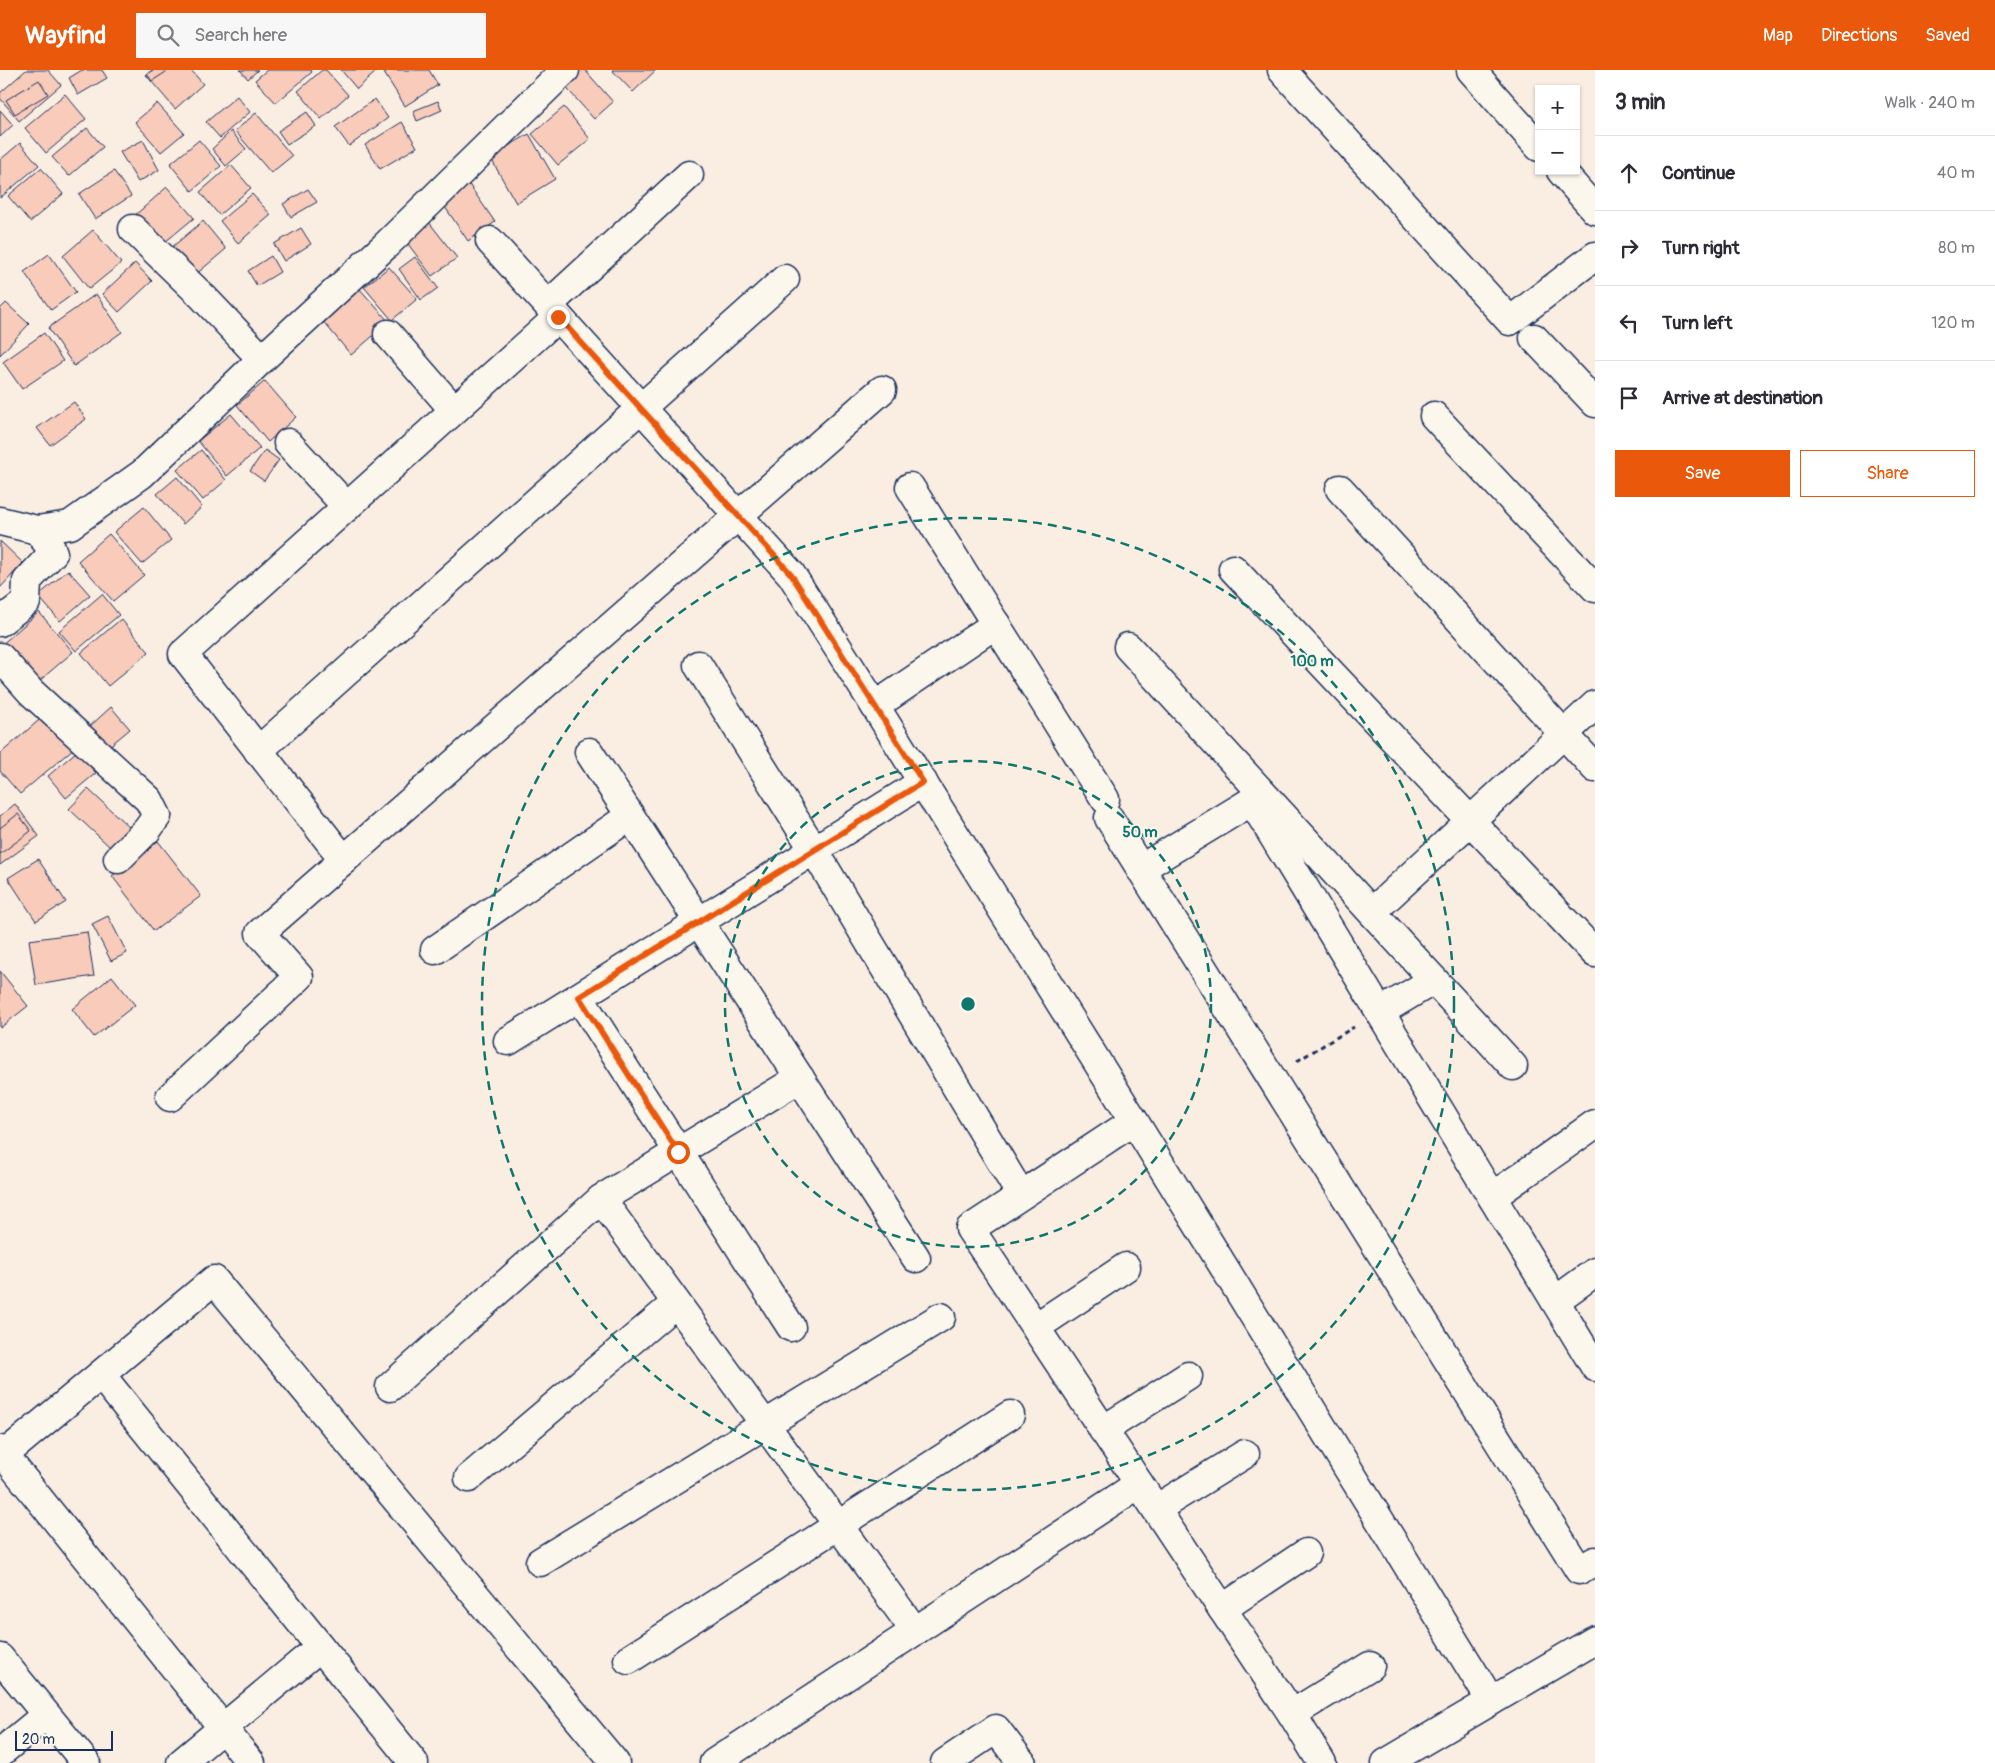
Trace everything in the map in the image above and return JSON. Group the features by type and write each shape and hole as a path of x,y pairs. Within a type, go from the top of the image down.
{"street":[{"path":"0,521 37,530 70,525 142,474 256,352 384,247 565,70"},
{"path":"1282,70 1510,321 1595,256"},
{"path":"1471,70 1535,142"},
{"path":"344,860 183,654 454,410 689,174"},
{"path":"1564,175 1595,210"},
{"path":"133,229 256,352"},
{"path":"490,241 791,574 1134,1121 1491,1701"},
{"path":"258,751 785,279"},
{"path":"388,334 454,410"},
{"path":"1534,338 1595,403"},
{"path":"170,1097 299,978 260,932 882,390"},
{"path":"1434,416 1595,588"},
{"path":"288,443 347,507"},
{"path":"910,487 996,624 1107,808 1140,869 1579,1570 1595,1561"},
{"path":"1340,489 1595,768"},
{"path":"0,622 26,602 28,597 26,581 53,553 37,530"},
{"path":"1233,569 1595,953"},
{"path":"875,706 996,624"},
{"path":"1128,646 1513,1066"},
{"path":"0,657 31,692 149,800 157,816 148,830 118,859"},
{"path":"698,665 814,850 1021,1195"},
{"path":"1372,912 1595,705"},
{"path":"589,752 916,1258"},
{"path":"508,1041 923,782"},
{"path":"1140,869 1252,801 1595,1367"},
{"path":"435,950 630,816"},
{"path":"1380,1012 1434,980"},
{"path":"579,997 791,1327"},
{"path":"390,1387 601,1199 800,1078"},
{"path":"1134,1121 970,1229 1292,1714 1322,1763"},
{"path":"1492,1197 1595,1124"},
{"path":"601,1199 915,1631"},
{"path":"1036,1328 1126,1267"},
{"path":"1555,1301 1595,1272"},
{"path":"251,1763 2,1453 101,1375 214,1280 615,1763"},
{"path":"469,1478 676,1303"},
{"path":"540,1562 941,1316"},
{"path":"101,1375 414,1763"},
{"path":"1103,1430 1188,1376"},
{"path":"628,1660 1010,1415"},
{"path":"1156,1509 1245,1454"},
{"path":"714,1763 1139,1484"},
{"path":"1222,1609 1306,1554"},
{"path":"1386,1763 1595,1640"},
{"path":"181,1763 320,1647"},
{"path":"0,1658 86,1763"},
{"path":"1292,1714 1370,1666"},
{"path":"0,1752 46,1715"},
{"path":"945,1763 996,1730 1022,1763"}],"path":[{"path":"1271,1076 1380,1012"}],"building":[{"path":"26,70 48,70 61,85 19,121 0,98 0,93"},
{"path":"82,70 102,70 107,78 78,95 69,78"},
{"path":"152,70 191,70 203,84 175,109 146,75"},
{"path":"153,70 169,70 152,81 147,74"},
{"path":"240,70 258,70 248,79"},
{"path":"267,70 311,70 312,72 276,103 255,80"},
{"path":"322,70 326,70 348,95 321,119 298,91"},
{"path":"341,70 378,70 357,89"},
{"path":"389,70 429,70 438,85 405,106 384,73"},
{"path":"579,70 585,70 613,102 594,119 563,84"},
{"path":"612,70 656,70 633,92"},
{"path":"39,80 48,94 15,114 6,100"},
{"path":"65,94 86,119 46,153 25,128"},
{"path":"237,96 250,112 220,138 206,122"},
{"path":"375,99 388,118 349,146 335,127"},
{"path":"438,101 442,110 417,121 413,111"},
{"path":"157,103 184,133 161,152 135,122"},
{"path":"564,107 590,139 558,165 532,134"},
{"path":"0,110 13,125 0,137"},
{"path":"307,112 316,126 287,144 278,131"},
{"path":"256,113 292,156 271,173 235,131"},
{"path":"402,122 417,147 380,169 365,145"},
{"path":"87,128 103,147 69,176 52,157"},
{"path":"231,131 246,149 226,166 212,149"},
{"path":"529,134 555,179 516,203 490,157"},
{"path":"143,140 159,170 138,182 120,152"},
{"path":"199,140 221,166 192,191 170,164"},
{"path":"20,143 39,165 0,198 0,160"},
{"path":"231,165 251,188 219,215 200,192"},
{"path":"41,168 63,194 30,222 8,196"},
{"path":"114,171 131,196 95,219 79,194"},
{"path":"468,183 495,222 468,241 441,201"},
{"path":"167,187 194,218 159,247 133,217"},
{"path":"308,189 317,202 291,217 283,204"},
{"path":"252,194 271,215 238,243 220,221"},
{"path":"425,217 457,258 432,276 402,236"},
{"path":"203,221 226,249 188,281 165,253"},
{"path":"301,228 311,244 284,261 274,244"},
{"path":"93,230 121,263 89,289 63,256"},
{"path":"49,254 76,292 51,310 24,272"},
{"path":"271,256 280,272 257,286 248,271"},
{"path":"415,257 438,288 421,300 399,269"},
{"path":"135,263 152,281 119,312 102,294"},
{"path":"389,267 417,299 392,320 364,287"},
{"path":"359,288 389,322 351,355 322,320"},
{"path":"96,294 122,332 74,366 48,328"},
{"path":"6,303 29,324 0,355 0,309"},
{"path":"44,333 63,361 22,389 3,362"},
{"path":"265,381 296,417 268,442 237,405"},
{"path":"74,402 86,419 50,445 37,428"},
{"path":"231,414 260,448 227,476 198,441"},
{"path":"201,450 226,480 203,500 177,470"},
{"path":"265,450 279,460 264,481 250,471"},
{"path":"177,477 202,507 183,524 157,494"},
{"path":"144,507 171,540 142,564 114,532"},
{"path":"109,534 144,575 113,601 78,561"},
{"path":"0,541 23,563 1,587 0,587"},
{"path":"68,570 90,595 60,621 38,596"},
{"path":"102,594 119,615 76,651 59,631"},
{"path":"39,612 73,652 31,688 0,646"},
{"path":"121,619 149,652 108,686 81,653"},
{"path":"111,707 130,729 106,749 88,728"},
{"path":"46,714 74,748 20,794 0,771 0,754"},
{"path":"77,751 96,773 66,798 48,776"},
{"path":"88,789 129,827 110,847 69,809"},
{"path":"15,804 39,836 0,865 0,816"},
{"path":"18,814 31,831 0,854 0,828"},
{"path":"158,841 201,896 154,931 112,876"},
{"path":"38,859 66,902 36,921 8,878"},
{"path":"108,916 127,953 111,961 92,924"},
{"path":"87,932 94,976 36,985 29,940"},
{"path":"0,971 28,1006 0,1028"},
{"path":"112,976 135,1005 94,1037 72,1009"}],"route":[{"path":"558,317 791,574 923,782 579,997 678,1152"}]}
